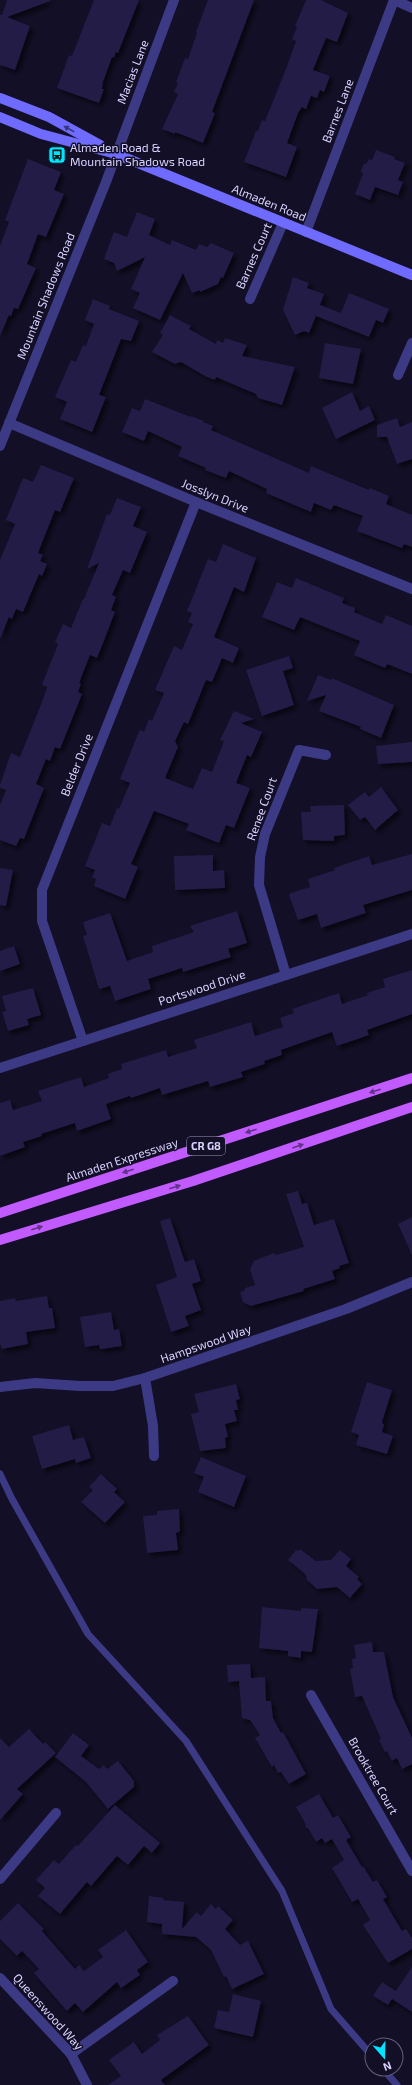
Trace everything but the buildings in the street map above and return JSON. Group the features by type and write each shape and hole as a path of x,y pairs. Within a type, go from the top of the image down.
{"main road":[{"name":"Almaden Expressway","path":"0,1213 412,1078"},
{"name":"CR G8","path":"0,1240 193,1181 412,1107"}],"street":[{"name":"Macias Lane","path":"116,154 174,0"},
{"path":"394,0 412,8"},
{"name":"Barnes Lane","path":"306,232 394,0"},
{"name":"Almaden Road","path":"0,98 49,117 116,154 412,275"},
{"name":"Almaden Road","path":"0,117 41,134 116,154"},
{"name":"Mountain Shadows Road","path":"0,446 116,154"},
{"name":"Barnes Court","path":"250,299 283,223"},
{"path":"398,375 412,343"},
{"name":"Josslyn Drive","path":"10,423 196,502 412,589"},
{"name":"Belder Drive","path":"83,1041 42,921 42,890 196,502"},
{"name":"Renee Court","path":"286,975 259,885 260,857 265,834 299,750 326,755"},
{"name":"Portswood Drive","path":"0,1068 412,934"},
{"name":"Hampswood Way","path":"0,1387 35,1383 80,1386 113,1386 145,1378 346,1309 412,1282"},
{"path":"145,1378 153,1426 154,1456"},
{"name":"Brooktree Court","path":"311,1695 412,1871"},
{"path":"0,1879 56,1813"},
{"name":"Queenswood Way","path":"0,1978 71,2054 87,2085"},
{"path":"71,2054 173,1981"}],"lane":[{"path":"0,1474 12,1499 88,1634 186,1741 282,1891 331,2009 364,2047"},
{"path":"390,2077 397,2085"}],"place":[{"name":"Almaden Road & Mountain Shadows Road","path":"57,155"}]}
